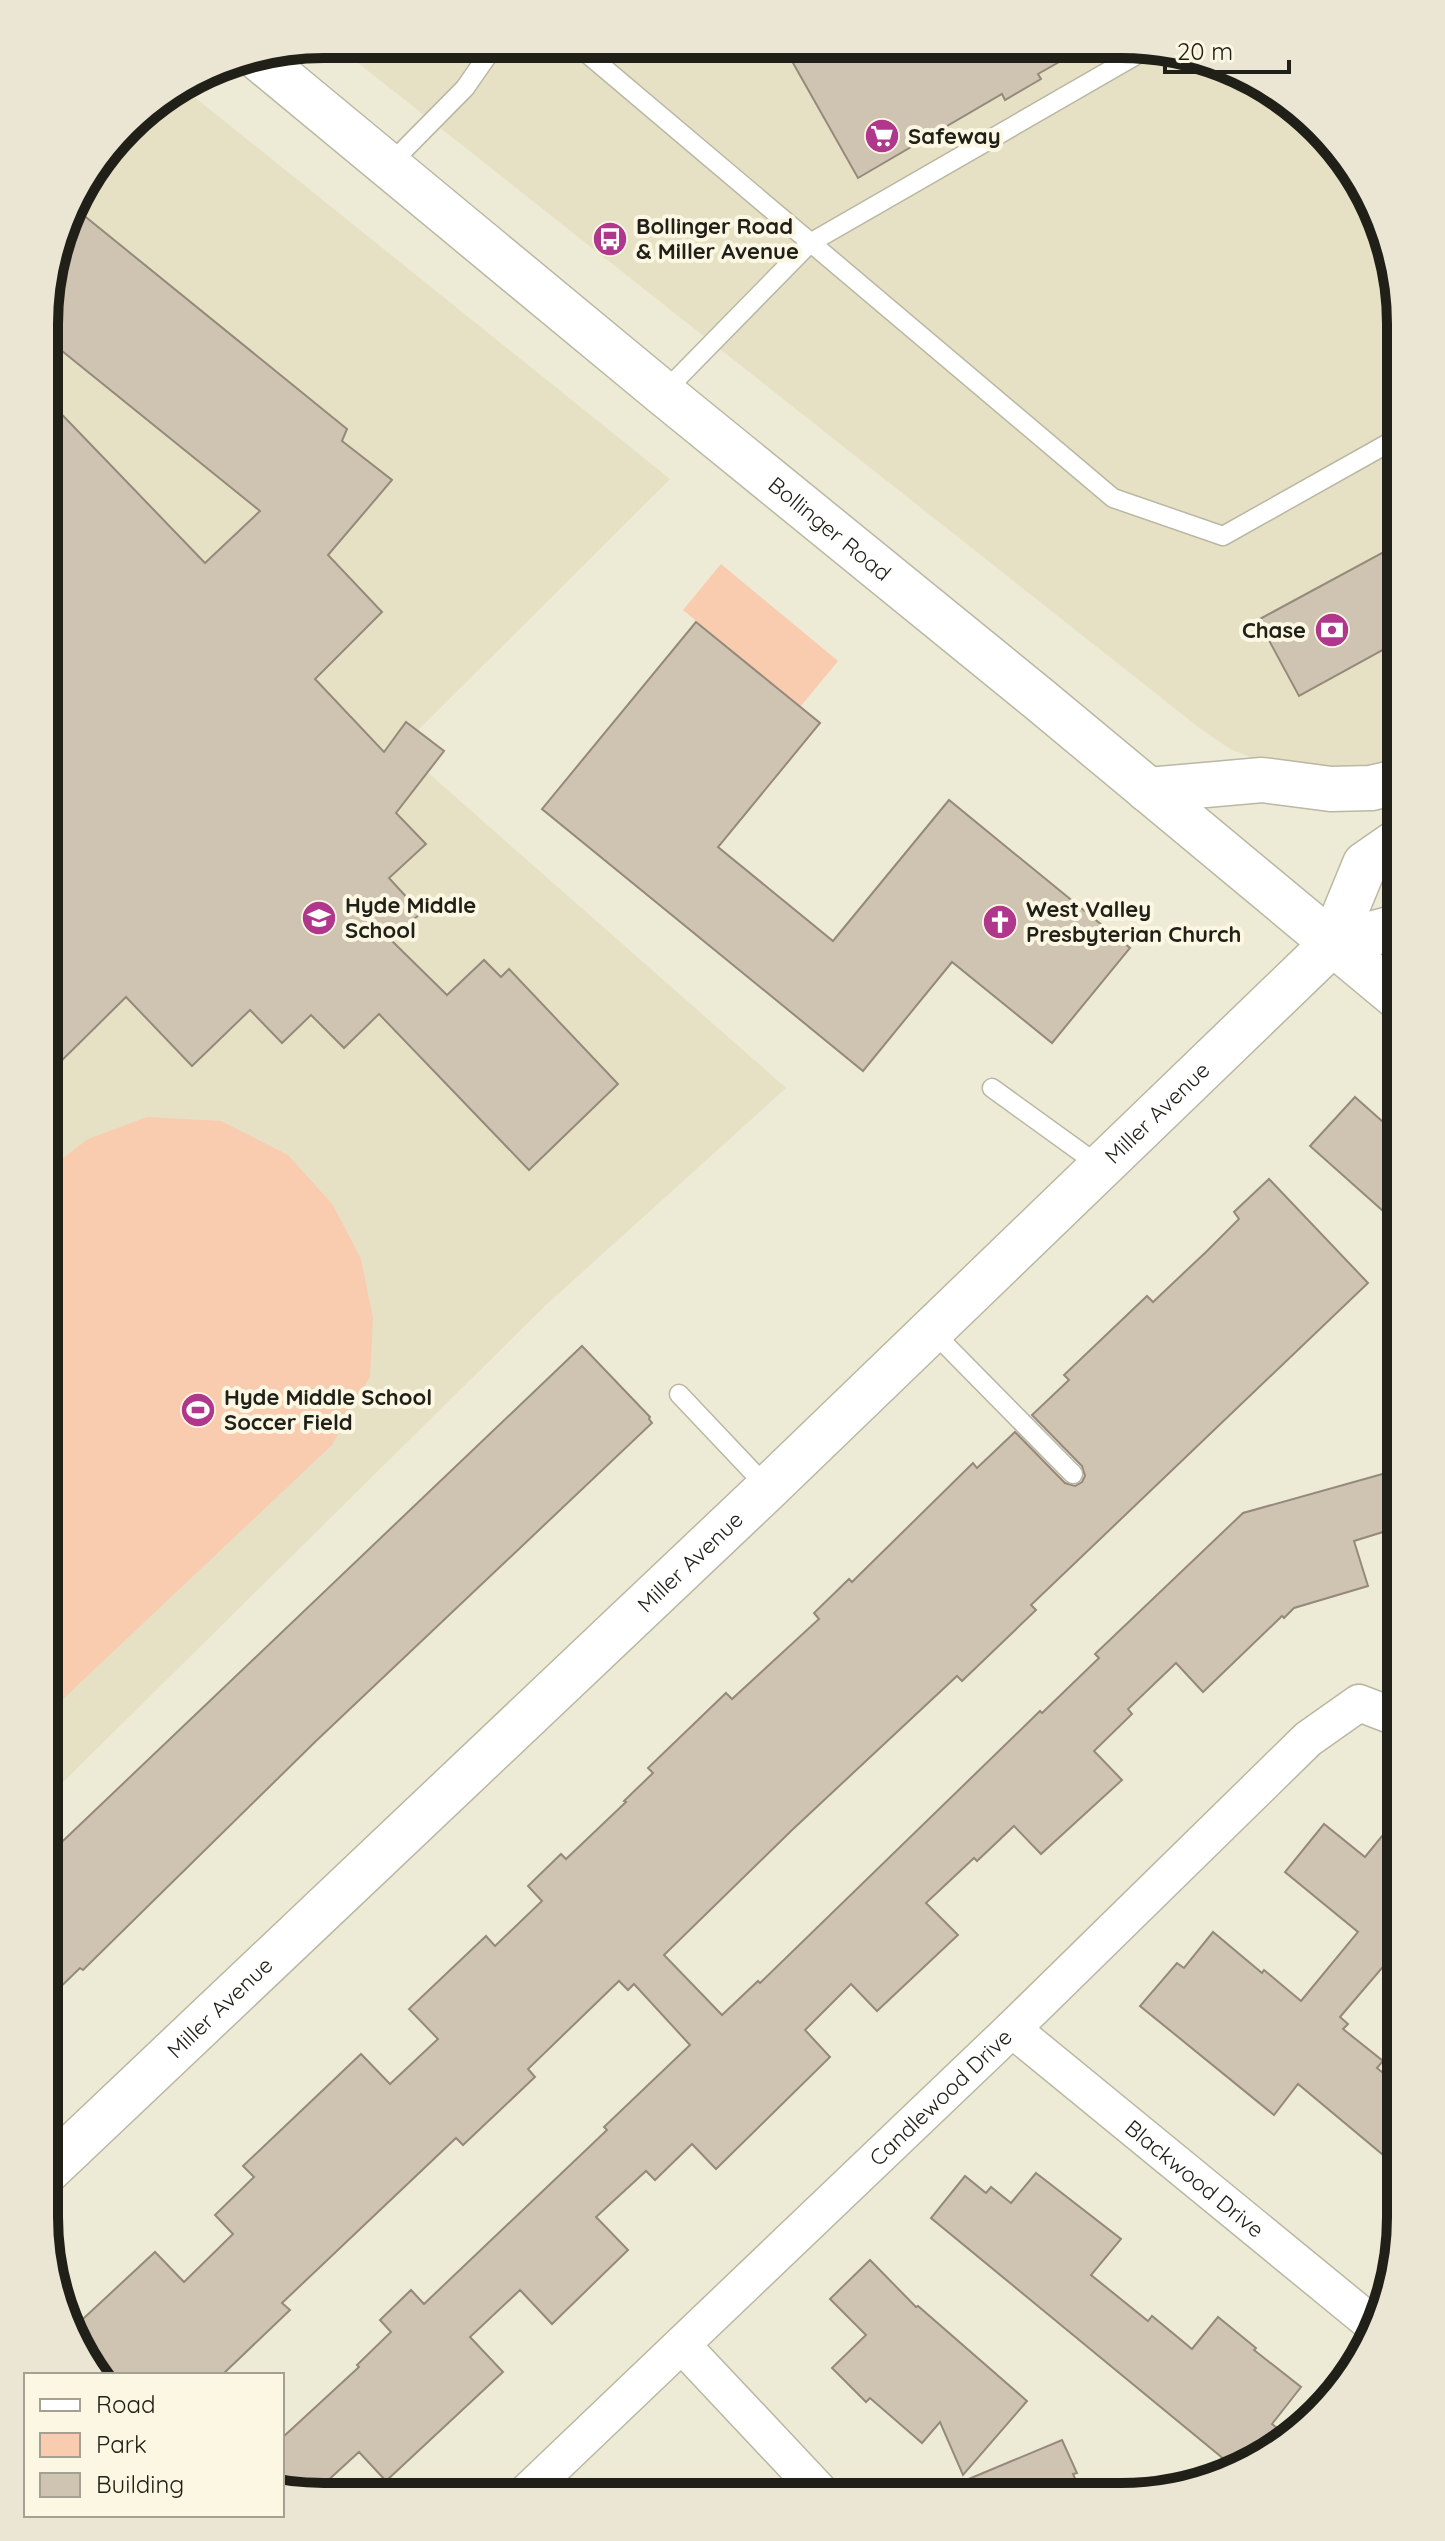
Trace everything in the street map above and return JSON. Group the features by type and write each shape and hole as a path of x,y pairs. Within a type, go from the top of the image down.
{"main road":[{"name":"Bollinger Road","path":"266,65 1387,988"},
{"path":"1148,790 1262,780 1331,789 1387,784"},
{"name":"Miller Avenue","path":"58,2161 768,1488 1332,944 1365,864 1387,849"},
{"name":"Miller Avenue","path":"1332,944 1387,930"}],"street":[{"name":"Candlewood Drive","path":"537,2483 1012,2029 1308,1739 1359,1703 1386,1713"},
{"name":"Blackwood Drive","path":"1012,2029 1367,2319"},
{"path":"682,2345 812,2483"}],"lane":[{"path":"388,166 465,88 486,58"},
{"path":"592,58 1113,498 1223,536 1387,444"},
{"path":"663,393 810,243 1130,59"},
{"path":"992,1088 1100,1166"},
{"path":"931,1330 1073,1474"},
{"path":"679,1394 768,1488"}],"shaded area":[{"path":"352,58 1139,59 1173,63 1239,85 1296,124 1321,149 1360,206 1373,238 1385,289 1387,768 1363,773 1267,764 1230,749"},
{"name":"Hyde Middle School","path":"191,94 670,479 400,748 786,1088 546,1305 58,1787 60,289 72,238 85,206 103,176 149,124"}],"green space":[{"path":"721,564 838,661 800,707 683,610"},
{"name":"Hyde Middle School Soccer Field","path":"147,1117 221,1121 288,1155 333,1205 361,1259 373,1318 370,1376 332,1445 58,1704 58,1162 88,1139"}],"building":[{"name":"Safeway","path":"790,58 1066,58 1038,74 1041,79 1005,100 1002,94 858,178"},
{"path":"82,214 347,429 342,441 392,480 328,555 382,612 315,679 384,752 406,722 444,751 396,813 426,844 389,878 421,913 391,940 447,995 484,960 501,977 509,969 618,1084 529,1170 379,1014 344,1048 311,1015 282,1043 250,1010 192,1066 126,997 58,1064 58,410 205,563 260,511 58,348 63,272"},
{"name":"Chase","path":"1387,550 1387,648 1299,696 1258,620"},
{"path":"696,622 820,723 718,847 833,941 949,800 1130,948 1052,1043 952,962 863,1071 542,809"},
{"path":"1355,1097 1387,1125 1387,1214 1310,1146"},
{"path":"1269,1179 1368,1283 1031,1605 1036,1610 962,1681 957,1676 664,1955 722,2015 758,1981 760,1983 1040,1711 1042,1713 1099,1658 1095,1654 1243,1513 1386,1473 1386,1531 1354,1541 1368,1586 1294,1608 1203,1692 1176,1663 1128,1709 1132,1714 1094,1751 1122,1780 1041,1854 1014,1826 926,1903 958,1935 877,2011 851,1984 805,2030 830,2057 716,2169 692,2144 655,2180 646,2171 596,2217 628,2250 552,2324 520,2290 470,2337 503,2372 386,2481 359,2452 325,2483 284,2480 284,2436 359,2367 357,2365 391,2332 380,2320 411,2290 424,2304 607,2130 604,2127 690,2045 634,1984 628,1990 619,1981 528,2069 535,2077 463,2145 456,2138 282,2303 290,2310 224,2373 109,2373 80,2322 155,2252 184,2282 233,2234 215,2215 254,2177 243,2166 361,2054 390,2084 438,2039 409,2009 486,1936 495,1946 542,1901 528,1886 561,1854 566,1859 626,1802 653,1773 648,1768 726,1693 732,1699 819,1619 814,1613 849,1579 852,1582 973,1463 977,1468 1015,1432 1065,1483 1075,1486 1082,1482 1085,1476 1082,1466 1032,1415 1069,1380 1064,1375 1147,1296 1153,1302 1239,1219 1234,1212"},
{"path":"582,1346 650,1417 652,1423 316,1741 83,1970 80,1968 58,1989 58,1846"},
{"path":"1324,1824 1365,1857 1386,1831 1386,1963 1340,2017 1348,2024 1343,2029 1383,2061 1377,2068 1386,2076 1386,2157 1298,2084 1274,2115 1140,2006 1177,1963 1184,1968 1213,1932 1301,2001 1358,1932 1285,1872"},
{"path":"1036,2173 1121,2239 1091,2275 1148,2321 1152,2316 1192,2349 1218,2317 1256,2348 1254,2350 1301,2387 1272,2424 1280,2430 1226,2461 931,2218 965,2176 986,2193 991,2187 1011,2203"},
{"path":"870,2260 916,2307 1027,2401 963,2475 940,2422 922,2443 870,2398 866,2402 832,2368 866,2335 830,2299"},
{"path":"1062,2440 1077,2473 1073,2474 1077,2483 959,2483"}],"place":[{"name":"Safeway","path":"882,136"},
{"name":"Bollinger Road & Miller Avenue","path":"610,239"},
{"name":"Chase","path":"1332,630"},
{"name":"Hyde Middle School","path":"319,918"},
{"name":"West Valley Presbyterian Church","path":"1000,922"},
{"name":"Hyde Middle School Soccer Field","path":"198,1410"}]}
